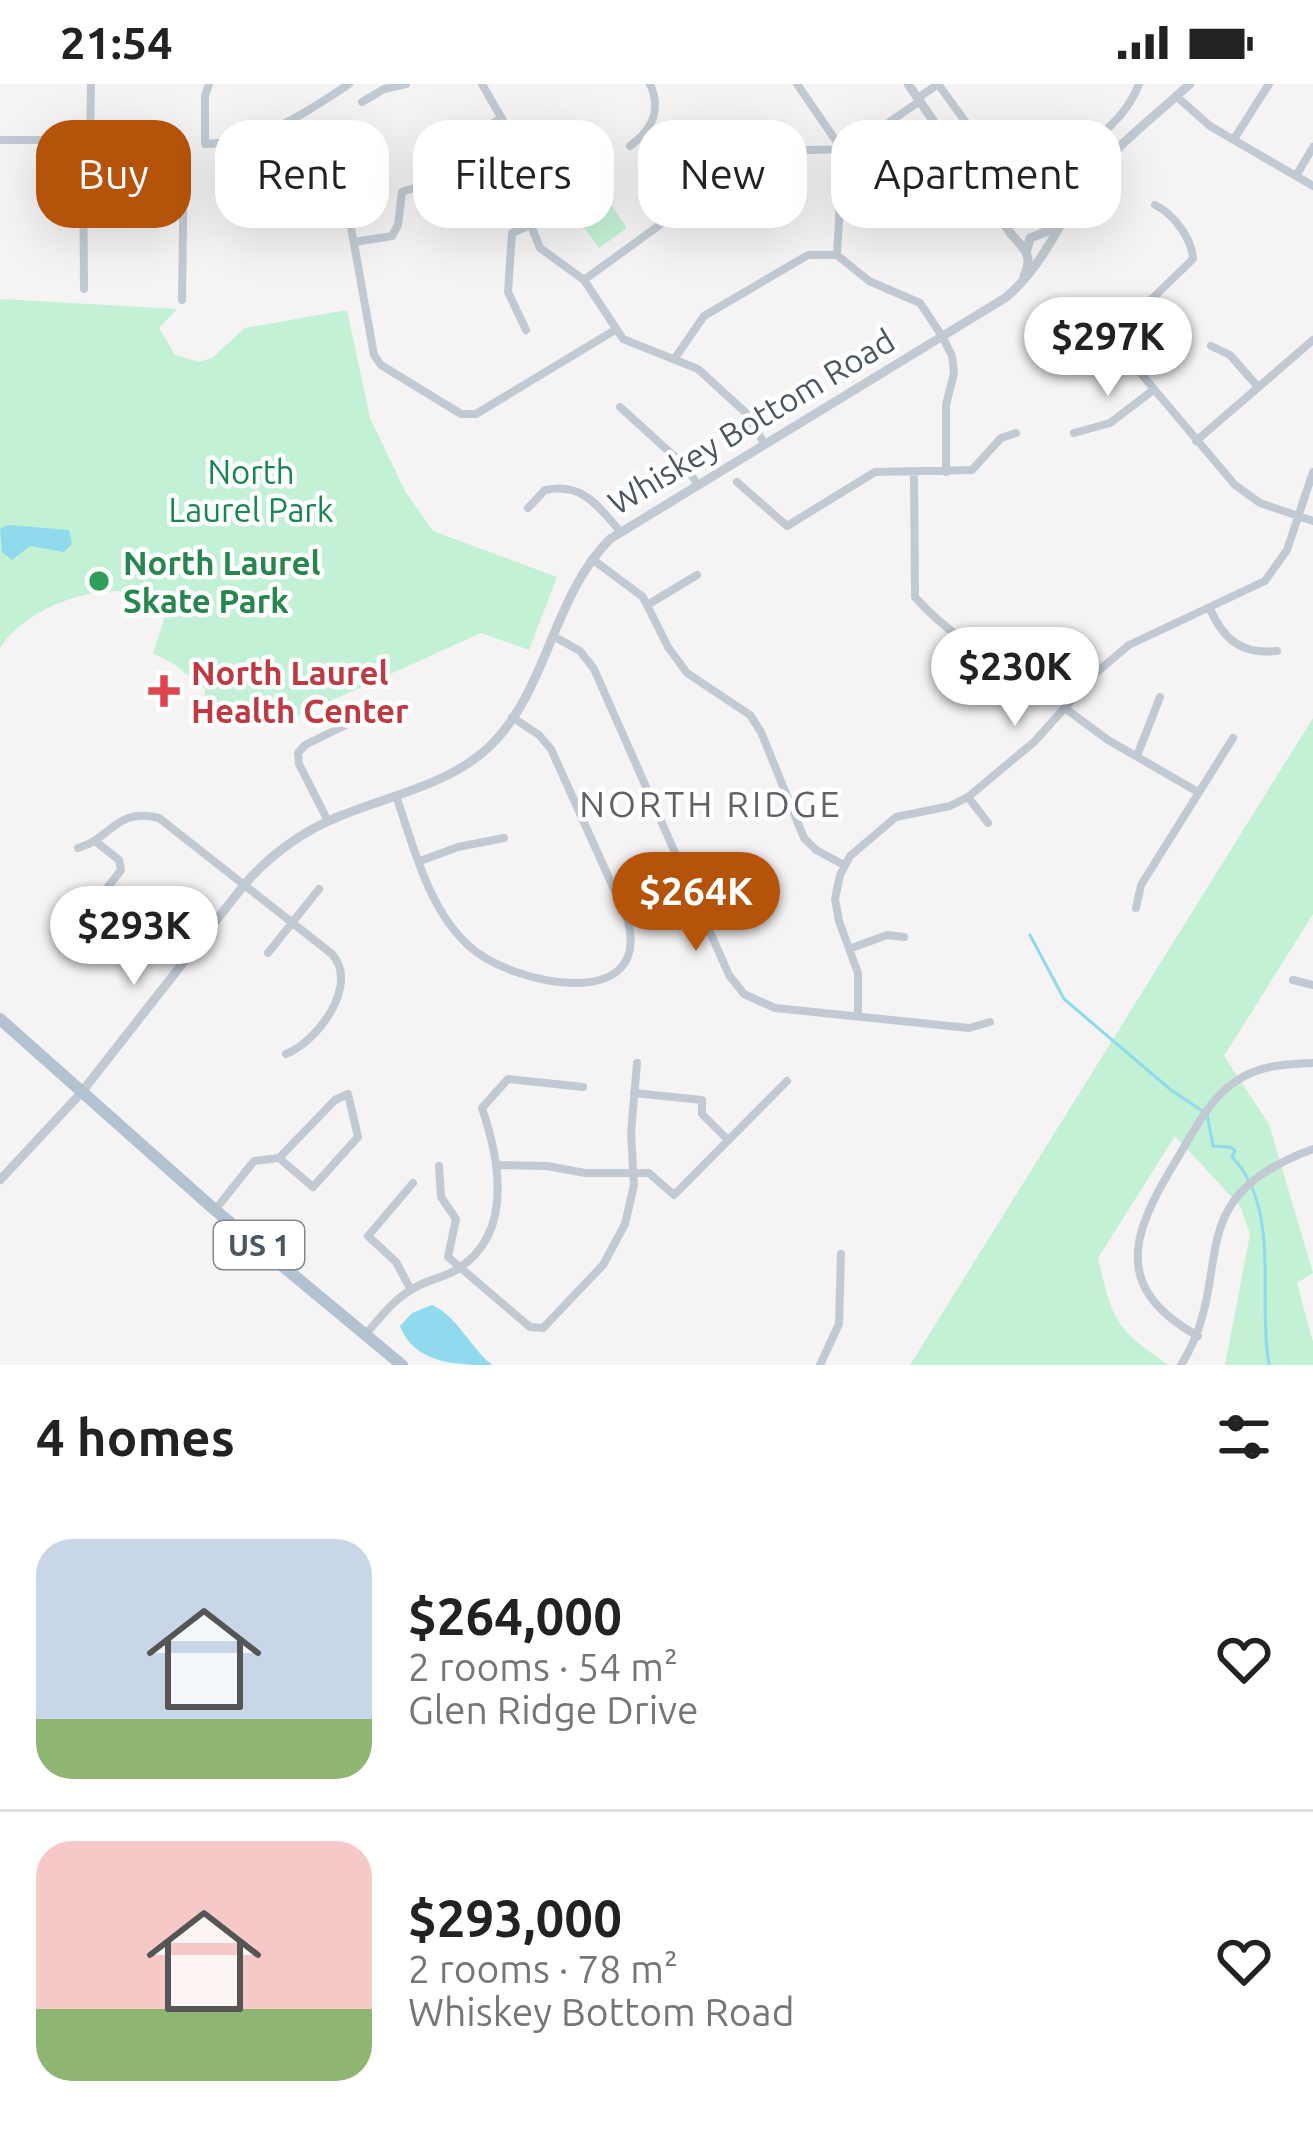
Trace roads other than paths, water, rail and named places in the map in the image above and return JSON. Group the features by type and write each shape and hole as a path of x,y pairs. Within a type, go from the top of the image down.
{"main road":[{"name":"US 1","path":"0,1019 215,1210 402,1365"}],"street":[{"path":"88,120 91,84"},
{"path":"209,84 206,143 240,141 274,130 349,84"},
{"path":"362,102 384,89 406,84"},
{"path":"354,242 392,236 402,192 447,178 466,142 502,118 482,84"},
{"path":"630,146 653,122 656,103 650,84"},
{"path":"797,84 831,134"},
{"path":"908,84 933,120"},
{"path":"892,120 938,84 1007,178 1020,189 1033,191 1061,180 1127,111 1139,84"},
{"name":"Whiskey Bottom Road","path":"1121,149 1190,84"},
{"path":"1234,139 1270,84"},
{"path":"1177,97 1200,118 1313,186"},
{"path":"0,140 36,140"},
{"path":"1296,176 1313,147"},
{"path":"584,280 757,155 831,151"},
{"path":"1155,205 1174,220 1194,254 1189,267 1130,321 1127,346 1152,391 1242,492 1313,521"},
{"path":"84,289 85,228"},
{"path":"182,300 183,228"},
{"path":"351,228 374,355 381,365 461,414 476,414 615,330"},
{"path":"523,228 512,233 508,292 526,330"},
{"path":"529,228 547,255 584,280 615,330 633,345 698,369 745,412 764,443"},
{"path":"837,255 839,228"},
{"path":"1008,228 1027,252 1046,253 1047,240 1021,228"},
{"name":"Whiskey Bottom Road","path":"1037,236 1054,228"},
{"name":"Whiskey Bottom Road","path":"0,1180 81,1093 244,885 287,845 328,821 457,770 489,746 512,717 592,559 620,531 1018,286 1060,228"},
{"path":"1018,286 1028,267 1028,241 1037,236"},
{"path":"675,358 704,316 808,255 837,255 869,281 920,303 942,336 954,373 946,405 946,472"},
{"path":"1196,441 1313,340"},
{"path":"1211,346 1230,355 1258,387"},
{"path":"1074,433 1110,423 1152,391"},
{"path":"620,406 698,484"},
{"path":"737,482 783,525 796,522 875,472 978,467 1001,438 1016,433"},
{"path":"914,472 915,597 987,656 1027,670"},
{"path":"858,1016 858,974 836,910 844,865 858,847 896,817 950,806 968,796 1034,742 1098,671 1129,645 1255,587 1273,572 1287,550 1313,472"},
{"path":"528,508 545,490 574,489 592,500 620,531"},
{"path":"592,559 649,604 680,665 743,709 755,723 804,838 844,865"},
{"path":"649,604 697,575"},
{"path":"1210,609 1230,642 1256,651 1277,651"},
{"path":"551,635 580,651 594,669 736,985 763,1005 969,1028 990,1022"},
{"path":"1137,756 1160,697"},
{"path":"1066,709 1198,792"},
{"path":"396,796 446,921 468,946 498,968 533,981 568,984 606,977 622,964 630,938 627,918 550,749 512,717"},
{"path":"328,821 298,764 298,753 304,745 356,720"},
{"path":"1136,908 1141,885 1233,738"},
{"path":"968,796 988,823"},
{"path":"78,848 95,842 124,818 141,814 159,818 338,960 344,986 337,1002 303,1043 286,1054"},
{"path":"420,861 504,838"},
{"path":"67,940 121,870 119,860 95,842"},
{"path":"268,953 319,889"},
{"path":"850,949 887,935 904,937"},
{"path":"1293,980 1313,986"},
{"path":"439,1166 441,1197 456,1219 448,1257 530,1328 543,1328 610,1257 629,1212 637,1063"},
{"path":"1198,1336 1164,1313 1147,1291 1137,1240 1149,1203 1209,1106 1234,1082 1258,1070 1313,1063"},
{"path":"365,1335 393,1302 460,1268 481,1248 493,1225 497,1165 482,1108 508,1079 584,1087"},
{"path":"497,1165 654,1176 674,1195 787,1081"},
{"path":"634,1093 702,1100 702,1114 728,1140"},
{"path":"215,1210 254,1161 279,1158 335,1100 348,1094 358,1137 313,1187 279,1158"},
{"path":"1181,1365 1198,1336 1218,1229 1258,1176 1313,1149"},
{"path":"411,1290 396,1262 368,1237 413,1183"},
{"path":"820,1365 838,1324 841,1254"}],"water":[{"path":"8,525 69,530 72,544 64,552 30,546 12,560 2,552 0,529"},
{"path":"432,1305 492,1365 438,1360 407,1339 400,1326 412,1313"}],"waterway":[{"path":"1030,935 1064,999 1171,1090 1207,1114 1213,1146 1235,1151 1232,1157 1247,1178 1263,1228 1269,1365"}],"place":[{"name":"North Laurel Skate Park","path":"99,581"},
{"name":"North Laurel Health Center","path":"164,691"}],"district":[{"name":"NORTH RIDGE","path":"711,803"}],"park label":[{"name":"North Laurel Park","path":"251,490"}]}
